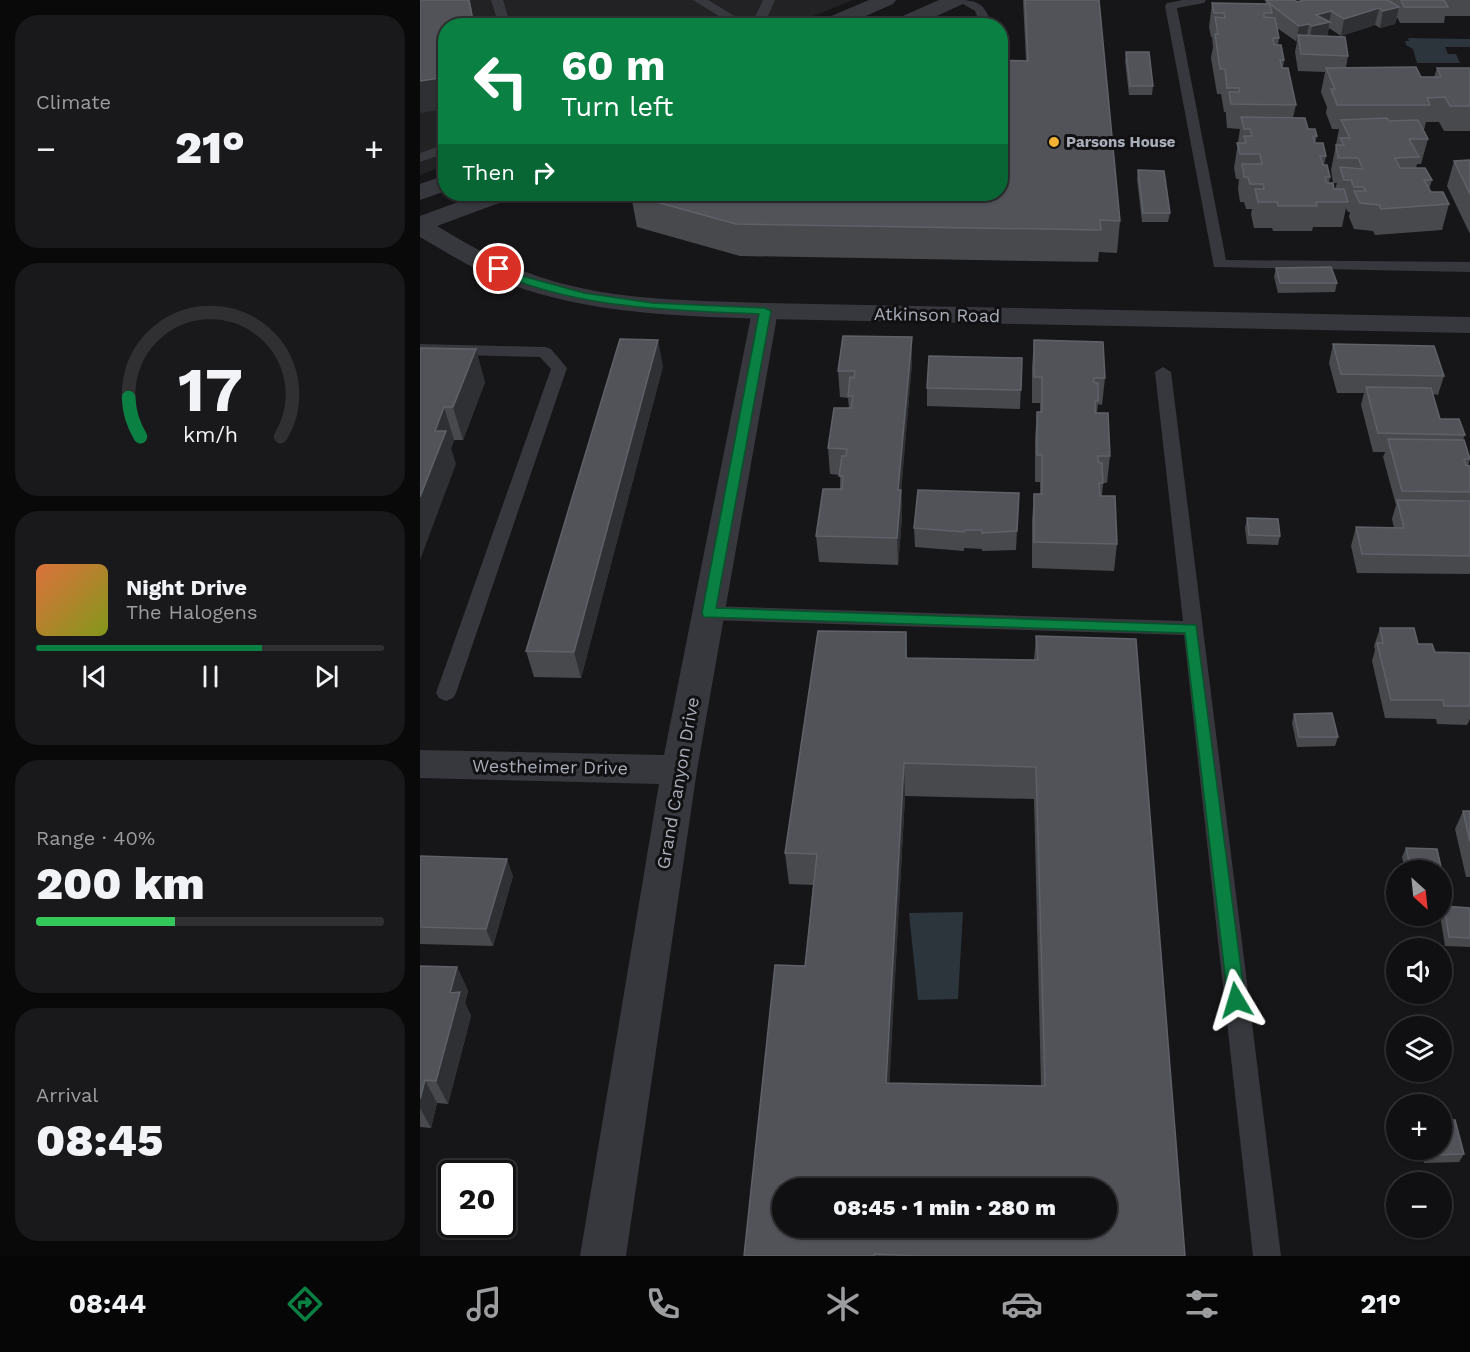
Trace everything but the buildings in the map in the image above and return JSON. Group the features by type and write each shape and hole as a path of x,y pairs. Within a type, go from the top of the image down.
{"street":[{"path":"843,18 886,0"},
{"path":"914,18 956,0"},
{"path":"420,193 438,185"},
{"path":"420,226 483,201"},
{"name":"Atkinson Road","path":"420,226 461,251 518,278 583,296 652,306 765,311 1470,325"},
{"name":"Grand Canyon Drive","path":"603,1256 679,770 765,311"},
{"name":"Westheimer Drive","path":"420,764 679,770"}],"lane":[{"path":"498,0 503,18"},
{"path":"699,0 732,18"},
{"path":"751,6 761,17 769,0"},
{"path":"962,0 980,9 984,18"},
{"path":"1200,0 1171,6 1220,264 1470,267"},
{"path":"420,158 438,151"},
{"path":"420,349 546,352 559,368 446,693"},
{"path":"1163,372 1267,1256"},
{"path":"709,613 1192,628"}],"shaded area":[{"path":"420,0 853,0 808,18 438,18 438,168 420,175"},
{"path":"1408,38 1470,39 1470,47 1445,47 1448,54 1456,54 1460,63 1417,63 1413,49 1406,45 1405,41 1409,41"},
{"path":"963,912 958,999 918,1000 909,913"}],"place":[{"name":"Parsons House","path":"1054,142"}],"route":[{"path":"499,269 518,278 583,296 652,306 765,311 709,613 1192,628 1236,1000"}]}
